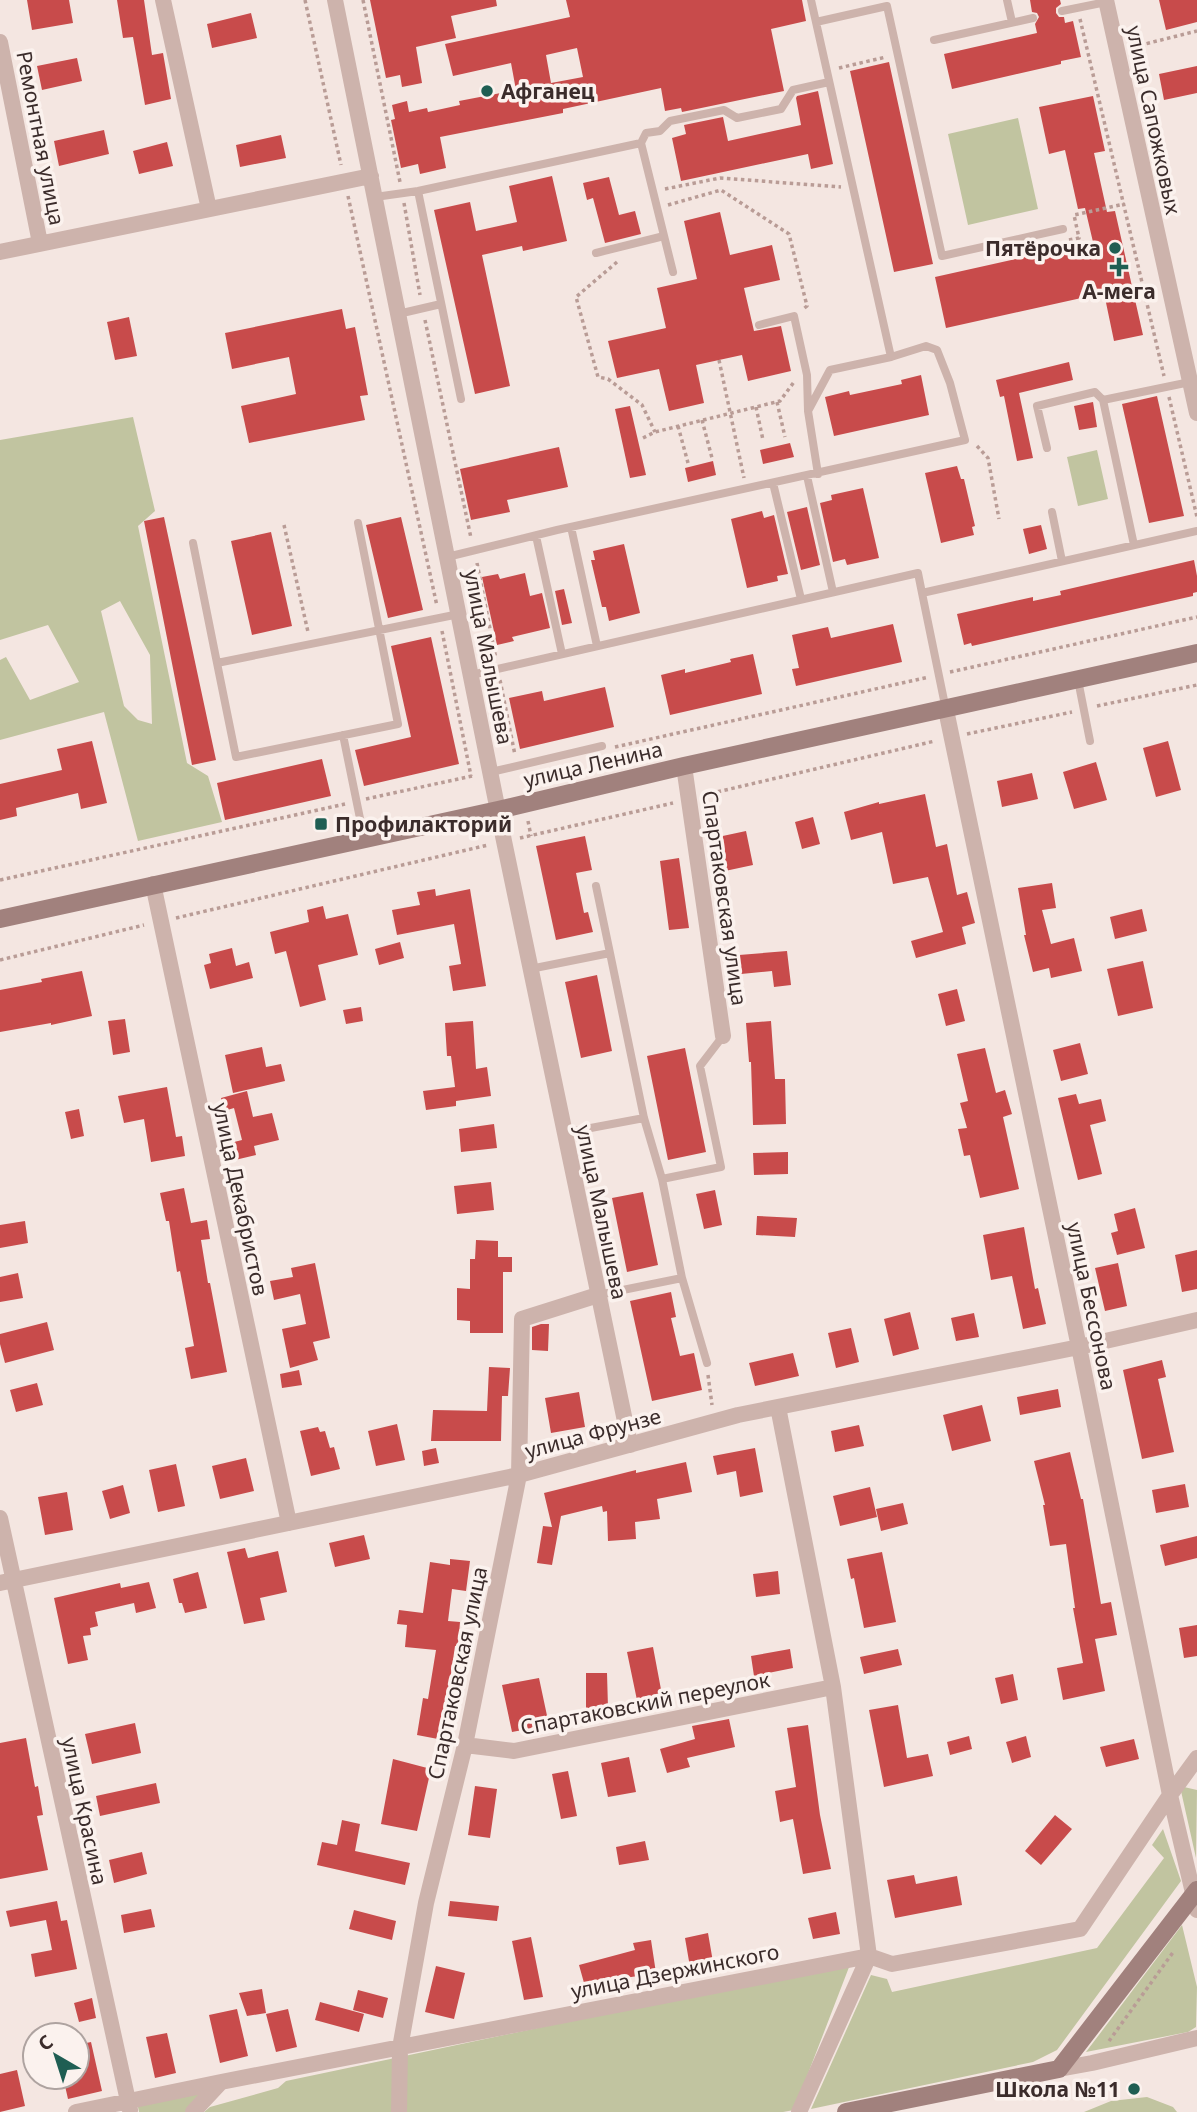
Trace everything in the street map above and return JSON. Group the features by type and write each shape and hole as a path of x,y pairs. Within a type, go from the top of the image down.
{"main road":[{"name":"улица Ленина","path":"0,919 1197,653"},
{"path":"846,2112 1059,2069 1196,1898"}],"street":[{"path":"163,0 209,209"},
{"name":"улица Малышева","path":"335,0 530,969 630,1445"},
{"name":"улица Сапожковых","path":"1106,1 1197,413"},
{"name":"Ремонтная улица","path":"0,42 40,243"},
{"path":"0,252 371,176"},
{"name":"улица Бессонова","path":"946,710 1170,1795 1196,1898"},
{"name":"Спартаковская улица","path":"684,766 723,1037"},
{"name":"улица Декабристов","path":"152,884 289,1523"},
{"name":"Спартаковская улица","path":"399,2112 400,2049 426,1903 465,1745 519,1475 522,1319 598,1295"},
{"name":"улица Фрунзе","path":"6,1582 519,1475 715,1421 1079,1347 1197,1320"},
{"path":"778,1407 833,1687 869,1956 799,2112"},
{"name":"улица Красина","path":"0,1518 6,1582 129,2107"},
{"name":"Спартаковский переулок","path":"465,1745 514,1751 833,1687"},
{"name":"улица Дзержинского","path":"76,2112 129,2107 221,2082 869,1956 892,1964 1080,1929 1197,1758"},
{"path":"1059,2069 1197,2038"},
{"path":"193,2112 221,2082"}],"lane":[{"path":"811,0 891,357"},
{"path":"1007,0 1012,22"},
{"path":"1062,11 1106,1"},
{"path":"816,22 887,6 942,256 1062,229"},
{"path":"934,40 1033,18"},
{"path":"375,197 418,191 640,143 646,134 660,131 670,121 724,110 737,118 781,108 793,90 830,82"},
{"path":"640,143 673,272"},
{"path":"418,191 461,399"},
{"path":"596,253 664,236"},
{"path":"398,314 441,304"},
{"path":"759,325 794,316 807,375 808,411 818,474"},
{"path":"447,557 965,440 950,383 937,350 926,346 891,357 830,370 808,411"},
{"path":"1103,400 1190,382"},
{"path":"1047,448 1037,406 1095,393 1103,400 1134,545"},
{"path":"807,476 833,592"},
{"path":"773,483 801,599"},
{"path":"1052,512 1062,561"},
{"path":"193,543 236,757 398,724 358,523"},
{"path":"571,527 597,646"},
{"path":"922,593 1197,531"},
{"path":"536,536 562,653"},
{"path":"471,675 918,573 946,710"},
{"path":"217,663 459,614"},
{"path":"1078,680 1090,741"},
{"path":"343,735 365,838"},
{"path":"491,772 602,746"},
{"path":"596,886 644,1118 662,1180 682,1278 707,1363"},
{"path":"530,969 610,953"},
{"path":"662,1180 721,1167 700,1066 723,1037"},
{"path":"564,1133 644,1118"},
{"path":"598,1295 682,1278"}],"path":[{"path":"305,0 440,618 471,776"},
{"path":"363,0 402,193 422,309 518,766"},
{"path":"1077,8 1197,517"},
{"path":"1118,51 1197,31"},
{"path":"827,70 893,55"},
{"path":"652,192 720,178 853,188"},
{"path":"656,208 721,190 789,234 807,306 794,316"},
{"path":"1066,241 1079,238 1074,215 1124,204"},
{"path":"640,243 576,297 598,377 608,379 642,405 655,432"},
{"path":"719,360 747,489"},
{"path":"643,438 655,432 780,401 797,378 807,375"},
{"path":"777,401 785,438"},
{"path":"756,407 763,440"},
{"path":"702,420 712,457"},
{"path":"678,426 688,463"},
{"path":"965,440 980,447 988,458 999,519"},
{"path":"284,525 311,644"},
{"path":"602,746 606,749 618,747 1197,617"},
{"path":"0,960 952,737"},
{"path":"0,880 491,772"},
{"path":"525,803 531,836"},
{"path":"707,1363 715,1421"},
{"path":"1093,2063 1181,1942"}],"green space":[{"path":"1018,118 1038,209 968,225 948,134"},
{"path":"133,417 155,511 138,526 187,763 208,776 222,822 138,841 104,712 0,740 0,660 6,657 30,700 79,682 48,625 0,640 0,440","holes":["120,601 150,655 152,724 138,720 124,706 101,611"]},
{"path":"1097,450 1108,499 1078,506 1067,457"},
{"path":"1184,1787 1197,1790 1196,1858 1181,1791"},
{"path":"1163,1829 1181,1881 1057,2050 1033,2062 811,2109 871,1975 887,1979 892,1992 1097,1948 1164,1858 1152,1845"},
{"path":"1182,1925 1197,1987 1196,2027 1188,2032 1086,2052"},
{"path":"851,1962 794,2110 204,2112 210,2107 278,2088 286,2081"},
{"path":"206,2088 188,2112 139,2112 137,2102"},
{"path":"1147,2097 1173,2107 1177,2112 1084,2112 1111,2101"}],"building":[{"path":"27,0 69,0 73,23 32,30"},
{"path":"117,0 144,0 152,55 163,53 171,99 145,105 133,37 123,38"},
{"path":"370,0 496,0 497,6 451,16 456,38 416,47 422,83 402,87 400,75 386,78"},
{"path":"566,0 802,0 806,21 771,29 784,91 682,112 681,108 665,111 661,88 563,109 563,113 440,137 446,168 420,174 418,164 401,168 391,120 395,119 392,105 407,101 409,112 427,108 428,112 460,105 459,101 516,90 511,63 453,76 445,44 570,17","holes":["577,48 583,77 551,83 546,55"]},
{"path":"1030,0 1060,0 1061,4 1056,8 1056,13 1059,17 1064,17 1065,23 1073,21 1081,57 952,89 944,54 1037,33 1035,24 1039,17 1032,12"},
{"path":"1159,0 1197,0 1197,22 1166,30"},
{"path":"251,13 257,38 212,48 207,24"},
{"path":"77,58 82,81 42,90 37,66"},
{"path":"889,62 933,264 894,272 850,71"},
{"path":"1197,66 1197,93 1164,100 1159,74"},
{"path":"818,91 833,164 811,169 808,154 681,181 672,138 686,134 684,125 723,117 728,141 801,125 797,96"},
{"path":"1093,96 1105,151 1094,153 1107,212 1115,211 1143,335 1114,341 1104,293 946,328 935,277 1093,242 1085,208 1078,209 1065,150 1049,154 1039,107"},
{"path":"104,130 109,154 59,166 54,141"},
{"path":"281,135 286,158 240,167 236,145"},
{"path":"167,142 173,166 139,174 133,151"},
{"path":"552,176 567,241 523,251 522,246 482,255 510,386 475,394 434,210 470,202 476,231 517,222 509,186"},
{"path":"609,177 619,215 635,211 641,234 605,243 593,198 587,200 583,183"},
{"path":"720,212 730,255 772,245 780,280 744,288 754,331 781,326 791,371 748,381 742,355 696,365 704,403 669,411 659,369 617,378 608,341 666,328 657,288 697,279 684,221"},
{"path":"342,309 346,329 355,327 368,395 360,396 365,420 249,443 241,406 296,394 289,357 232,369 225,333"},
{"path":"129,317 137,356 115,360 107,322"},
{"path":"1069,362 1073,380 1019,393 1033,458 1017,461 1004,396 1000,397 996,380"},
{"path":"921,375 929,415 834,436 825,397 849,391 850,395 902,384 901,380"},
{"path":"1157,396 1184,516 1149,523 1122,404"},
{"path":"1093,402 1097,427 1079,430 1074,406"},
{"path":"630,406 646,475 630,478 615,409"},
{"path":"790,443 794,457 763,464 760,450"},
{"path":"559,447 568,487 507,500 510,512 471,520 460,469"},
{"path":"713,461 716,475 688,482 685,468"},
{"path":"957,466 961,479 964,479 975,526 972,527 974,535 941,543 925,473"},
{"path":"863,488 879,558 847,565 845,559 833,562 820,503 832,500 831,495"},
{"path":"807,507 820,565 801,570 787,512"},
{"path":"762,511 764,518 774,515 788,574 777,576 778,581 747,588 731,519"},
{"path":"164,517 216,760 192,765 144,521"},
{"path":"401,517 423,610 388,618 366,525"},
{"path":"1041,525 1047,549 1029,554 1023,529"},
{"path":"271,532 292,626 252,635 231,541"},
{"path":"624,544 640,613 609,621 606,607 602,607 591,560 595,560 593,551"},
{"path":"1194,560 1197,592 1193,593 1193,596 972,646 971,643 964,645 957,614 1033,597 1033,601 1061,595 1060,591"},
{"path":"525,573 530,596 542,593 550,628 512,637 514,641 497,645 482,577 498,574 500,579"},
{"path":"564,589 572,623 562,625 555,591"},
{"path":"893,624 902,662 796,686 792,669 799,668 792,635 828,627 831,638"},
{"path":"431,637 459,764 364,786 355,750 411,737 391,646"},
{"path":"753,654 762,694 670,715 661,675 685,669 685,673"},
{"path":"605,687 614,727 520,749 509,698 542,691 544,701"},
{"path":"92,741 107,803 81,809 78,793 16,808 17,816 0,820 0,784 62,770 57,749"},
{"path":"1168,741 1181,790 1156,797 1143,748"},
{"path":"322,759 331,796 225,820 217,783"},
{"path":"1096,762 1107,800 1074,809 1063,772"},
{"path":"1032,773 1038,799 1002,807 997,781"},
{"path":"925,794 936,847 947,844 957,895 967,892 975,923 962,927 966,944 916,958 911,941 943,932 928,877 893,884 882,832 851,840 844,812 879,802"},
{"path":"813,817 820,844 802,849 795,822"},
{"path":"746,831 753,865 725,871 718,837"},
{"path":"585,836 592,870 576,873 584,913 588,912 593,932 556,940 536,846"},
{"path":"679,858 689,928 669,930 660,861"},
{"path":"1052,883 1056,908 1042,910 1051,944 1074,938 1082,971 1051,978 1049,968 1033,972 1024,935 1018,888"},
{"path":"435,889 436,896 470,889 486,986 453,991 449,966 461,964 454,924 397,935 392,910 420,905 417,892"},
{"path":"323,906 326,919 348,914 358,955 318,965 326,1000 300,1007 286,951 275,954 270,932 309,922 307,910"},
{"path":"1142,909 1147,931 1115,939 1110,917"},
{"path":"400,942 404,958 379,965 375,949"},
{"path":"232,948 236,966 249,962 253,978 210,989 204,965 211,963 209,954"},
{"path":"787,951 791,985 774,987 772,971 741,974 739,955"},
{"path":"1143,961 1153,1008 1118,1016 1107,969"},
{"path":"82,971 92,1016 0,1032 0,990"},
{"path":"597,975 612,1051 581,1058 565,982"},
{"path":"957,989 965,1021 946,1026 938,994"},
{"path":"361,1007 363,1021 346,1024 343,1010"},
{"path":"125,1019 130,1052 113,1055 108,1021"},
{"path":"473,1021 476,1069 487,1067 491,1096 456,1101 456,1106 426,1110 423,1091 455,1087 451,1056 447,1056 445,1023"},
{"path":"771,1021 775,1079 785,1079 786,1124 753,1125 751,1062 746,1023"},
{"path":"1080,1043 1088,1074 1061,1081 1053,1050"},
{"path":"262,1047 266,1067 281,1064 285,1081 233,1093 225,1055"},
{"path":"685,1048 706,1152 668,1160 647,1056"},
{"path":"985,1048 996,1093 1005,1090 1012,1114 1003,1117 1019,1189 980,1198 970,1155 964,1156 958,1129 967,1128 960,1103 968,1101 957,1054"},
{"path":"167,1087 176,1137 182,1136 185,1156 151,1162 144,1119 124,1123 118,1096"},
{"path":"247,1091 253,1117 272,1113 279,1140 254,1146 256,1155 235,1160 230,1143 242,1140 234,1108 224,1111 221,1098"},
{"path":"1076,1094 1079,1104 1101,1099 1106,1121 1090,1125 1102,1174 1078,1180 1058,1098"},
{"path":"79,1109 84,1136 71,1139 65,1112"},
{"path":"494,1124 497,1148 461,1152 459,1129"},
{"path":"788,1152 788,1174 754,1175 753,1153"},
{"path":"491,1182 494,1210 457,1214 454,1186"},
{"path":"184,1188 191,1223 207,1220 210,1239 201,1240 227,1372 191,1379 185,1348 194,1346 180,1271 177,1272 169,1221 166,1221 160,1193"},
{"path":"715,1190 722,1225 704,1229 696,1194"},
{"path":"643,1192 658,1265 627,1272 612,1198"},
{"path":"1135,1208 1145,1248 1117,1255 1111,1233 1118,1231 1114,1214"},
{"path":"757,1216 797,1218 795,1237 756,1235"},
{"path":"25,1221 28,1243 0,1248 0,1225"},
{"path":"1024,1227 1035,1289 1038,1288 1046,1324 1023,1329 1012,1276 991,1280 983,1235"},
{"path":"476,1240 498,1241 498,1257 512,1257 512,1272 503,1272 503,1333 470,1333 470,1321 457,1320 457,1288 470,1289 470,1259 475,1259"},
{"path":"1197,1250 1197,1289 1182,1292 1175,1255"},
{"path":"315,1263 330,1338 313,1342 318,1360 290,1368 282,1329 306,1324 300,1294 274,1300 270,1281 293,1277 291,1268"},
{"path":"1118,1263 1127,1306 1105,1311 1095,1268"},
{"path":"18,1273 23,1298 0,1302 0,1277"},
{"path":"671,1292 676,1317 671,1318 680,1356 694,1353 702,1390 652,1401 630,1301"},
{"path":"910,1312 919,1349 893,1356 884,1319"},
{"path":"974,1313 979,1337 956,1341 951,1318"},
{"path":"47,1322 54,1350 5,1363 0,1334"},
{"path":"549,1324 548,1351 532,1350 532,1327"},
{"path":"851,1328 859,1362 836,1368 828,1333"},
{"path":"793,1353 799,1376 755,1386 749,1363"},
{"path":"1162,1360 1166,1377 1158,1379 1174,1452 1142,1459 1123,1370"},
{"path":"489,1367 510,1368 508,1396 502,1396 501,1441 431,1441 433,1410 487,1411"},
{"path":"299,1370 302,1385 282,1388 280,1374"},
{"path":"37,1383 43,1405 16,1412 10,1390"},
{"path":"1058,1389 1061,1407 1020,1415 1017,1397"},
{"path":"579,1392 585,1427 551,1433 545,1398"},
{"path":"982,1405 991,1441 952,1451 943,1415"},
{"path":"397,1424 405,1460 376,1466 368,1431"},
{"path":"859,1425 864,1446 835,1452 831,1431"},
{"path":"318,1427 320,1432 325,1431 330,1448 334,1447 340,1469 311,1476 300,1431"},
{"path":"436,1448 439,1463 424,1466 422,1451"},
{"path":"755,1448 763,1492 740,1497 736,1471 717,1475 713,1456"},
{"path":"1070,1452 1083,1499 1101,1604 1111,1602 1117,1635 1095,1639 1105,1691 1063,1700 1057,1668 1083,1663 1073,1608 1066,1544 1050,1546 1045,1505 1034,1461"},
{"path":"246,1458 254,1491 220,1499 212,1466"},
{"path":"686,1462 692,1492 657,1499 660,1519 635,1522 636,1539 608,1541 607,1511 603,1512 602,1506 561,1516 552,1565 537,1563 543,1526 552,1527 544,1493 636,1470 636,1473"},
{"path":"176,1464 185,1506 158,1512 149,1470"},
{"path":"1185,1484 1189,1507 1156,1513 1152,1490"},
{"path":"123,1485 130,1513 110,1519 102,1491"},
{"path":"870,1487 877,1517 840,1526 833,1496"},
{"path":"67,1492 73,1530 45,1535 38,1497"},
{"path":"903,1503 908,1524 881,1531 876,1509"},
{"path":"364,1535 370,1559 335,1567 329,1543"},
{"path":"1197,1536 1197,1558 1165,1566 1160,1545"},
{"path":"245,1548 248,1558 278,1551 287,1592 260,1598 265,1620 244,1624 227,1552"},
{"path":"882,1552 896,1622 864,1628 854,1578 851,1579 847,1559"},
{"path":"450,1559 470,1561 466,1591 452,1589 448,1621 460,1622 458,1646 455,1646 438,1739 417,1735 423,1698 428,1699 436,1650 405,1647 407,1625 397,1624 399,1610 423,1613 430,1562 450,1565"},
{"path":"778,1571 780,1594 756,1597 753,1574"},
{"path":"198,1572 207,1608 185,1613 182,1603 179,1603 173,1579"},
{"path":"149,1582 156,1608 136,1613 134,1603 95,1612 98,1626 90,1628 91,1635 83,1636 88,1660 68,1664 54,1598 120,1583 121,1588"},
{"path":"1197,1625 1197,1656 1184,1658 1179,1628"},
{"path":"653,1647 663,1700 638,1705 627,1652"},
{"path":"790,1649 793,1668 754,1676 751,1656"},
{"path":"898,1649 902,1665 864,1674 860,1657"},
{"path":"586,1673 607,1673 608,1708 586,1709"},
{"path":"1013,1674 1018,1700 1001,1704 995,1678"},
{"path":"539,1678 549,1725 512,1732 502,1685"},
{"path":"898,1705 907,1758 928,1754 933,1776 884,1787 869,1710"},
{"path":"729,1719 735,1747 687,1758 690,1767 667,1773 660,1749 695,1739 692,1726"},
{"path":"135,1723 141,1753 92,1764 85,1734"},
{"path":"808,1725 820,1815 831,1869 803,1874 793,1819 780,1822 775,1791 796,1787 787,1728"},
{"path":"969,1736 972,1749 950,1755 947,1742"},
{"path":"1026,1736 1031,1757 1012,1763 1006,1742"},
{"path":"26,1738 43,1815 37,1816 48,1870 0,1879 0,1743"},
{"path":"1134,1739 1139,1759 1106,1767 1100,1747"},
{"path":"629,1757 636,1792 608,1797 601,1763"},
{"path":"393,1759 431,1769 417,1831 381,1824"},
{"path":"568,1771 577,1816 561,1819 552,1774"},
{"path":"156,1783 160,1803 100,1816 96,1796"},
{"path":"475,1786 497,1789 490,1838 468,1835"},
{"path":"1055,1815 1072,1829 1041,1865 1025,1851"},
{"path":"342,1820 360,1824 355,1851 410,1863 405,1885 317,1865 322,1842 337,1845"},
{"path":"645,1841 649,1860 619,1865 616,1847"},
{"path":"142,1852 147,1874 114,1883 109,1860"},
{"path":"914,1875 916,1884 957,1876 962,1905 895,1918 887,1880"},
{"path":"57,1901 61,1921 67,1920 77,1969 35,1977 31,1954 52,1950 46,1920 10,1927 6,1911"},
{"path":"450,1901 499,1906 497,1921 448,1916"},
{"path":"151,1909 155,1927 124,1933 121,1915"},
{"path":"354,1910 396,1921 392,1940 349,1929"},
{"path":"836,1912 840,1934 813,1939 808,1918"},
{"path":"708,1933 713,1962 690,1967 685,1938"},
{"path":"531,1937 543,1997 524,2000 512,1941"},
{"path":"651,1940 656,1973 619,1979 586,1990 579,1965 635,1950 633,1943"},
{"path":"436,1966 465,1973 454,2019 425,2012"},
{"path":"262,1989 266,2013 247,2016 239,1993"},
{"path":"358,1990 388,1998 383,2018 353,2010"},
{"path":"92,1998 96,2018 79,2021 74,2003"},
{"path":"320,2002 364,2014 359,2032 315,2020"},
{"path":"237,2009 248,2056 220,2063 209,2015"},
{"path":"288,2009 297,2047 276,2052 266,2014"},
{"path":"167,2033 176,2073 155,2078 146,2037"},
{"path":"91,2042 102,2091 68,2099 66,2091 91,2091"},
{"path":"17,2070 25,2106 0,2112 0,2074"}],"place":[{"name":"Афганец","path":"487,91"},
{"name":"Пятёрочка","path":"1115,248"},
{"name":"А-мега","path":"1119,267"},
{"name":"Профилакторий","path":"321,824"},
{"name":"Школа №11","path":"1134,2089"}]}
